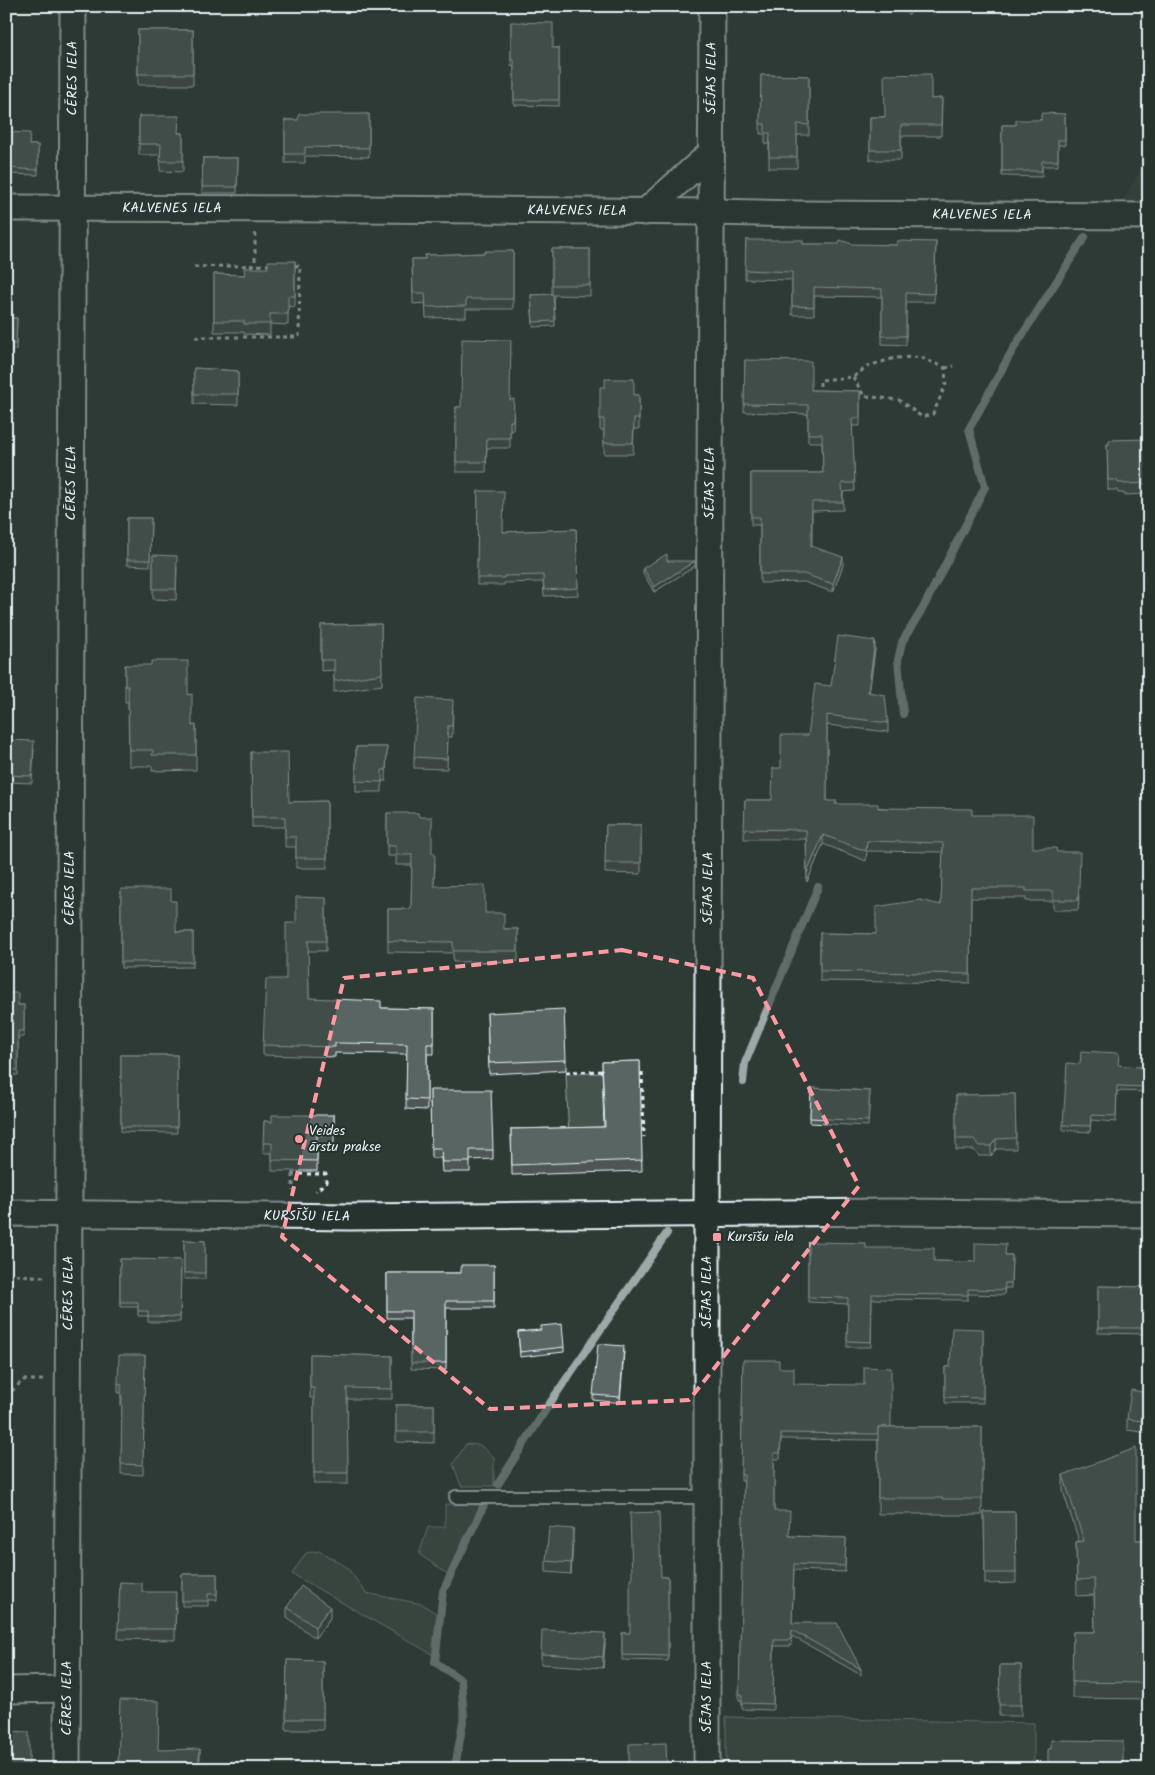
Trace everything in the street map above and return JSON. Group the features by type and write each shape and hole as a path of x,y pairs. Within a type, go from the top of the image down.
{"street":[{"name":"CĒRES IELA","path":"67,1769 73,6"},
{"name":"SĒJAS IELA","path":"707,1769 707,1214 712,6"},
{"path":"645,212 711,153"},
{"name":"KALVENES IELA","path":"6,208 1149,216"},
{"name":"KURSĪŠU IELA","path":"6,1213 350,1217 707,1214 1149,1214"},
{"path":"6,1690 67,1689"}],"lane":[{"path":"456,1497 707,1497"}],"path":[{"path":"255,209 256,265"},
{"path":"194,266 273,265"},
{"path":"195,337 299,338 300,266 282,265"},
{"path":"820,400 820,380 853,377 868,366 895,358 922,358 944,368 954,366"},
{"path":"853,377 864,396 899,400 922,417 933,414 946,384 944,368"},
{"path":"632,1070 642,1069 644,1137"},
{"path":"566,1072 614,1070"},
{"path":"293,1186 293,1173 324,1174"},
{"path":"6,1253 8,1253 7,1274 69,1278"},
{"path":"6,1397 23,1380 69,1380"}],"highlighted area":[{"path":"622,950 753,978 859,1186 689,1400 490,1409 282,1237 344,978"}],"shaded area":[{"path":"1149,156 1149,207 1119,207"},
{"path":"602,1073 605,1137 569,1138 566,1074"},
{"path":"466,1444 480,1445 494,1457 494,1486 461,1486 453,1464"},
{"path":"445,1504 484,1505 450,1576 419,1554 428,1527 445,1527"},
{"path":"319,1551 347,1567 366,1593 422,1604 440,1616 435,1656 292,1574 306,1553"},
{"path":"726,1717 1034,1723 1034,1769 726,1769"}],"building":[{"path":"511,22 553,23 553,48 559,48 559,100 514,100 514,60 511,60"},
{"path":"138,30 193,30 193,74 138,74"},
{"path":"931,74 931,99 942,98 941,125 901,125 901,150 870,150 870,117 885,117 884,75"},
{"path":"761,75 809,76 809,125 797,124 797,157 769,157 770,133 765,133 765,124 760,124"},
{"path":"1041,113 1065,114 1065,140 1058,140 1058,161 1042,161 1042,171 1002,171 1002,125 1016,125 1016,120 1041,120"},
{"path":"299,114 369,114 369,148 305,147 305,154 285,154 285,120 298,120"},
{"path":"139,116 179,116 178,133 183,133 183,161 160,161 161,144 139,144"},
{"path":"6,132 30,133 29,145 38,145 38,170 6,168"},
{"path":"203,158 238,158 237,187 202,187"},
{"path":"746,240 803,240 803,244 839,244 840,240 852,244 897,245 897,241 936,242 934,294 906,293 906,336 882,336 882,289 814,287 814,307 792,306 792,272 745,270"},
{"path":"552,249 590,249 590,285 552,285"},
{"path":"485,251 513,251 513,299 466,299 466,306 426,307 425,293 413,293 412,259 425,259 425,255 485,253"},
{"path":"268,261 295,261 295,296 288,296 288,314 270,314 270,324 244,324 244,321 214,321 214,274 245,275 244,268 268,268"},
{"path":"553,294 555,321 533,322 531,295"},
{"path":"6,318 17,318 16,344 11,344 11,352 6,352"},
{"path":"462,339 511,340 510,400 514,399 513,421 510,421 510,438 487,438 486,462 456,462 456,407 461,407"},
{"path":"745,360 811,361 811,390 860,391 860,418 852,418 855,483 842,483 843,502 812,502 811,546 843,557 833,584 804,574 760,574 760,517 751,517 751,473 823,473 822,434 808,434 808,405 744,404"},
{"path":"194,368 238,371 238,394 194,394"},
{"path":"1145,373 1149,373 1149,423 1144,423"},
{"path":"605,379 634,379 634,395 639,395 639,419 634,419 633,443 604,443 604,419 600,419 600,387 605,387"},
{"path":"1149,439 1149,485 1148,483 1124,484 1118,483 1117,480 1108,480 1107,444 1109,444 1109,440"},
{"path":"478,491 504,491 503,532 576,529 578,588 544,590 543,575 477,578"},
{"path":"127,518 151,518 150,560 127,560"},
{"path":"667,554 667,561 695,561 654,587 643,568"},
{"path":"153,555 177,556 176,589 153,589"},
{"path":"381,624 382,674 334,681 334,660 321,660 321,625"},
{"path":"838,636 875,641 868,692 885,695 888,723 827,715 827,801 837,801 835,804 878,804 878,808 972,809 972,815 1033,815 1033,848 1056,848 1057,852 1080,852 1078,900 1053,900 1053,891 1026,891 1026,888 971,888 970,974 820,971 820,933 876,934 876,907 920,900 941,905 943,843 867,841 866,851 823,835 807,873 806,830 744,829 745,800 772,800 773,768 781,768 781,735 808,735 815,684 831,686"},
{"path":"151,661 188,661 188,695 192,694 192,726 196,725 196,755 152,755 153,750 129,750 128,686 125,686 125,665 151,665"},
{"path":"417,698 453,700 452,726 448,726 447,759 414,757"},
{"path":"6,740 34,741 32,776 7,775 6,803"},
{"path":"356,747 387,747 386,770 382,770 382,782 356,781"},
{"path":"251,752 288,752 289,802 327,801 327,858 296,858 296,837 285,837 285,817 252,817"},
{"path":"387,813 418,813 419,817 432,817 432,853 435,853 434,886 485,885 485,913 504,913 504,929 518,929 518,951 453,951 453,942 388,941 388,909 411,909 412,855 396,855 396,846 387,846"},
{"path":"606,825 641,825 641,863 605,863"},
{"path":"121,889 171,889 171,901 176,901 176,932 193,932 193,962 121,962"},
{"path":"296,897 326,898 326,941 308,941 309,998 381,1001 381,1008 434,1009 434,1044 427,1044 427,1100 406,1099 407,1044 335,1043 335,1047 263,1045 266,979 286,979 286,923 296,923"},
{"path":"6,993 18,993 18,1005 24,1005 24,1031 18,1031 18,1070 6,1070"},
{"path":"564,1009 566,1060 489,1063 487,1013"},
{"path":"1081,1051 1119,1053 1118,1065 1149,1068 1149,1087 1117,1086 1116,1116 1091,1115 1090,1126 1063,1125 1067,1063 1080,1064"},
{"path":"121,1055 177,1055 177,1127 121,1127"},
{"path":"640,1061 642,1160 512,1165 511,1129 605,1127 602,1062"},
{"path":"811,1088 870,1091 868,1121 810,1118"},
{"path":"430,1090 491,1090 493,1150 470,1150 470,1162 442,1162 441,1148 431,1148"},
{"path":"1015,1094 1016,1138 996,1139 991,1146 979,1146 974,1139 956,1139 956,1095"},
{"name":"Veides ārstu prakse","path":"272,1115 334,1115 334,1135 317,1135 317,1161 272,1160 272,1143 263,1143 264,1121 272,1122"},
{"path":"184,1240 205,1241 205,1273 184,1273"},
{"path":"808,1242 866,1243 866,1248 934,1248 934,1261 975,1262 975,1243 1006,1244 1005,1255 1012,1255 1011,1283 1005,1283 1004,1290 968,1289 968,1295 872,1294 871,1342 847,1341 848,1298 808,1297"},
{"path":"120,1259 181,1260 180,1317 148,1316 148,1311 138,1311 138,1302 120,1302"},
{"path":"461,1265 494,1265 494,1301 446,1301 446,1363 411,1363 411,1311 387,1311 387,1273 461,1273"},
{"path":"1098,1286 1149,1287 1149,1328 1098,1328"},
{"path":"562,1324 564,1347 520,1352 518,1332 541,1330 541,1326"},
{"path":"952,1328 983,1329 983,1398 945,1397 945,1367 950,1367"},
{"path":"7,1335 7,1366 6,1366"},
{"path":"598,1344 624,1346 620,1397 593,1395"},
{"path":"310,1354 392,1356 392,1389 347,1388 348,1473 314,1473 314,1388 310,1388"},
{"path":"119,1355 145,1355 143,1465 121,1464 122,1397 121,1384 118,1383"},
{"path":"743,1360 779,1360 779,1368 794,1368 794,1384 864,1385 864,1367 891,1368 891,1427 878,1427 878,1434 781,1433 780,1453 774,1453 774,1511 790,1511 789,1536 846,1538 845,1566 794,1564 792,1623 837,1623 861,1669 792,1630 791,1640 774,1640 773,1704 742,1703 742,1694 739,1694 744,1475 741,1475"},
{"path":"1131,1390 1149,1393 1149,1422 1127,1419"},
{"path":"396,1405 434,1405 434,1432 396,1432"},
{"path":"878,1427 982,1427 982,1499 878,1498"},
{"path":"1136,1448 1136,1540 1149,1540 1149,1586 1141,1587 1142,1633 1149,1633 1149,1683 1072,1682 1073,1632 1095,1632 1094,1579 1077,1580 1076,1542 1084,1541 1063,1475"},
{"path":"659,1512 661,1577 668,1577 668,1656 622,1655 622,1633 630,1633 630,1578 632,1578 630,1513"},
{"path":"984,1512 1015,1512 1016,1573 985,1573"},
{"path":"549,1527 573,1529 571,1563 546,1561"},
{"path":"182,1574 217,1574 217,1594 208,1594 208,1601 182,1601"},
{"path":"120,1582 142,1583 142,1592 176,1592 175,1629 118,1629"},
{"path":"301,1586 330,1607 315,1627 287,1607"},
{"path":"542,1630 605,1633 603,1657 541,1654"},
{"path":"287,1660 323,1661 323,1719 286,1719"},
{"path":"1000,1665 1021,1665 1021,1705 999,1705"},
{"path":"120,1700 159,1701 158,1750 200,1749 198,1769 118,1769"},
{"path":"6,1731 29,1732 29,1769 6,1769"},
{"path":"1051,1740 1123,1741 1123,1769 1048,1769 1048,1749 1051,1749"},
{"path":"666,1743 667,1769 571,1769 571,1766 629,1766 629,1744"}],"waterway":[{"path":"903,714 898,660 902,642 923,608 985,487 969,429 1012,351 1085,237"},
{"path":"743,1082 745,1063 818,887"},
{"path":"498,1484 554,1397 667,1233"},
{"path":"450,1769 456,1762 464,1716 461,1680 435,1662 443,1591 484,1505"}],"place":[{"name":"Veides ārstu prakse","path":"299,1139"},
{"name":"Kursīšu iela","path":"717,1237"}]}
